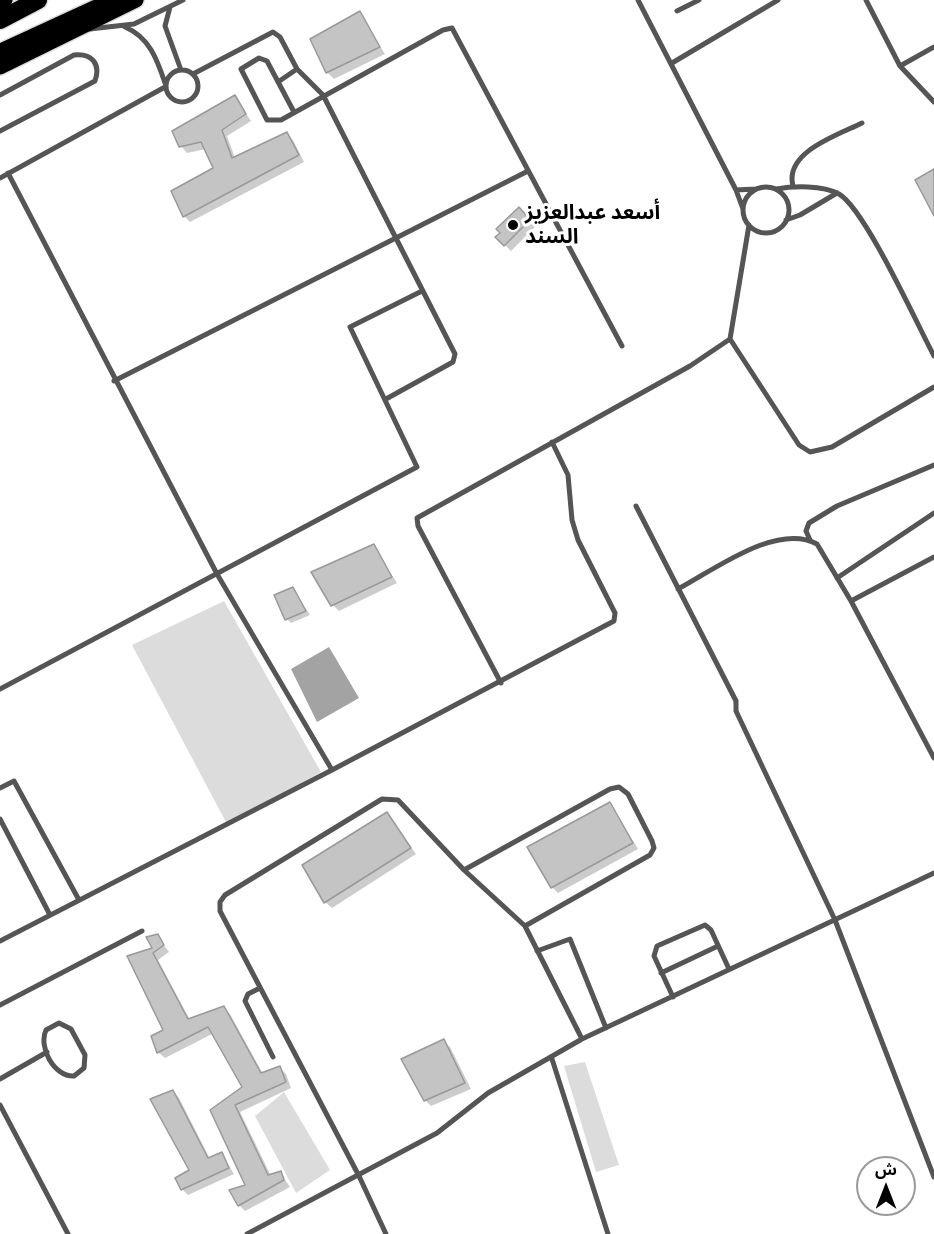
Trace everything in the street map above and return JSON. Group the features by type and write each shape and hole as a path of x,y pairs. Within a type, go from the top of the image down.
{"highway":[{"path":"0,20 38,0"},
{"path":"0,51 92,0"},
{"path":"0,51 116,0"}],"main road":[{"path":"0,3 5,0"},
{"path":"0,67 136,0"}],"lane":[{"path":"79,28 124,26 144,20 183,0"},
{"path":"638,0 736,190 749,225 730,339 799,445 810,452 832,447 934,387"},
{"path":"677,11 699,0"},
{"path":"672,63 778,0"},
{"path":"866,0 900,66 934,102"},
{"path":"170,7 165,26 180,70"},
{"path":"0,178 165,85 171,74 180,70 193,74 196,79 197,91 189,101 176,102 167,93 165,85 145,40 140,34 124,26"},
{"path":"294,112 264,59 259,58 241,69 267,120 280,120 443,30 452,28 622,346"},
{"path":"193,74 273,32 280,37 297,69 323,95 456,359 386,399"},
{"path":"900,66 934,47"},
{"path":"0,95 74,55 83,54 91,57 96,64 98,73 95,81 0,131"},
{"path":"278,82 297,69"},
{"path":"793,186 790,177 795,165 813,148 862,123"},
{"path":"114,381 528,171"},
{"path":"8,174 114,381 217,574 333,770"},
{"path":"736,190 776,189 793,186 837,193 849,202 866,226 931,343 934,356"},
{"path":"743,209 745,200 758,189"},
{"path":"749,225 765,233 781,227 786,220 787,202 776,189"},
{"path":"786,220 800,215 837,193"},
{"path":"0,689 417,467 350,327 422,291"},
{"path":"501,683 418,526 417,518 690,366 730,339"},
{"path":"0,941 501,683 614,621 615,617 578,540 572,520 570,484 552,442"},
{"path":"810,540 806,531 809,523 837,506 934,465"},
{"path":"636,506 736,701 736,711 835,920 932,1165 934,1177"},
{"path":"837,578 934,513"},
{"path":"678,589 769,540 810,540 817,544 851,601 934,758"},
{"path":"851,601 934,557"},
{"path":"0,788 14,781 79,900"},
{"path":"464,870 610,789 619,788 628,794 652,841 654,848 650,855 525,926"},
{"path":"386,1234 359,1176 220,911 220,902 225,895 382,799 398,800 464,870 525,926 582,1039"},
{"path":"0,819 50,915"},
{"path":"247,1234 437,1133 488,1093 552,1059 582,1039 934,873"},
{"path":"673,997 653,953 657,946 705,925 710,927 729,969"},
{"path":"0,1005 142,931"},
{"path":"537,951 570,939 606,1028"},
{"path":"662,973 718,946"},
{"path":"260,988 248,994 245,1000 273,1057"},
{"path":"58,1023 66,1025 71,1029 85,1055 84,1068 74,1076 62,1074 47,1052 43,1043 46,1030 58,1023"},
{"path":"0,1079 47,1052"},
{"path":"552,1059 608,1234"},
{"path":"0,1105 68,1234"}],"shaded area":[{"path":"224,601 321,772 227,824 132,645"},
{"path":"329,647 359,698 317,722 291,669"},
{"path":"585,1062 619,1165 596,1172 564,1066"},
{"path":"284,1092 330,1170 296,1193 255,1116"}],"building":[{"path":"360,11 380,47 326,73 310,39"},
{"path":"235,95 246,114 222,130 232,158 287,132 299,155 183,217 171,191 213,168 201,142 179,147 172,131"},
{"path":"934,169 934,216 915,180"},
{"name":"أسعد عبدالعزيز السند","path":"519,207 530,220 504,246 495,237 500,233 496,229"},
{"path":"374,544 392,577 331,606 311,572"},
{"path":"293,587 306,611 285,620 274,595"},
{"path":"610,802 633,843 551,888 527,847"},
{"path":"387,812 411,848 324,903 302,865"},
{"path":"158,934 164,945 153,953 188,1019 224,1006 261,1073 280,1066 286,1082 235,1105 268,1175 281,1171 284,1180 238,1206 229,1190 245,1185 210,1110 242,1087 208,1027 157,1053 151,1036 163,1030 127,956 152,948 146,937"},
{"path":"444,1039 465,1083 424,1101 401,1059"},
{"path":"173,1090 208,1158 222,1152 229,1168 181,1190 175,1178 189,1170 150,1099"}],"place":[{"name":"أسعد عبدالعزيز السند","path":"513,225"}]}
